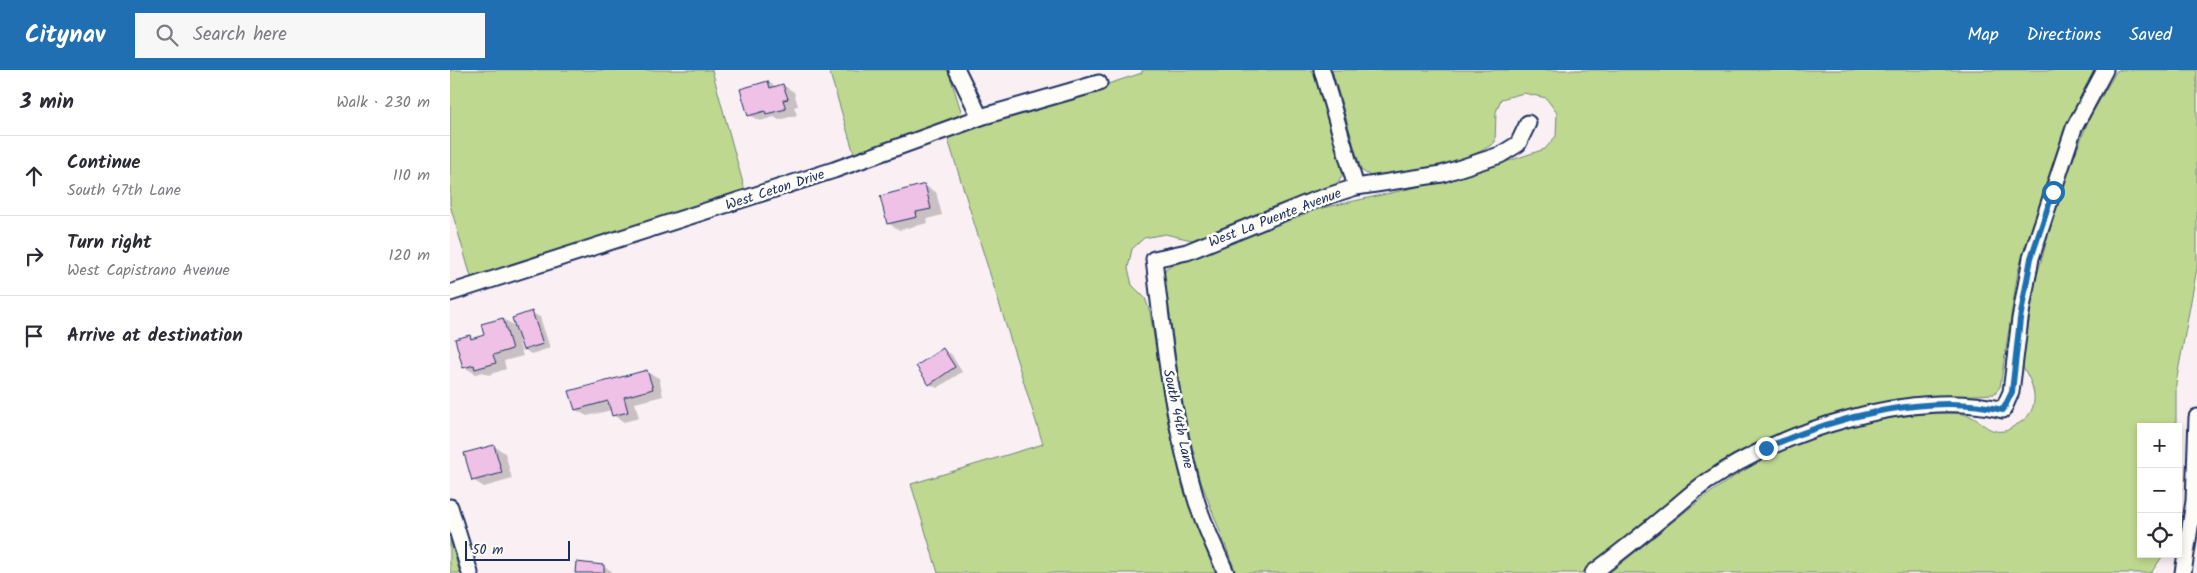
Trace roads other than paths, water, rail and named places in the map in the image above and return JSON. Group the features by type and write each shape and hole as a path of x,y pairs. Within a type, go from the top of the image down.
{"street":[{"path":"957,70 980,117"},
{"path":"1322,70 1356,187"},
{"path":"1593,573 1708,481 1782,441 1832,423 1898,409 1944,404 1979,404 2003,410 2012,387 2020,319 2031,258 2072,135 2105,70"},
{"name":"West Ceton Drive","path":"450,293 834,170 980,117 1099,83"},
{"name":"West La Puente Avenue","path":"1154,259 1187,252 1312,201 1356,187 1442,174 1500,155 1518,144 1528,124"},
{"name":"South 44th Lane","path":"1154,259 1166,358 1181,439 1194,493 1226,573"},
{"path":"2182,573 2194,501 2197,417"},
{"path":"450,508 470,573"}]}
